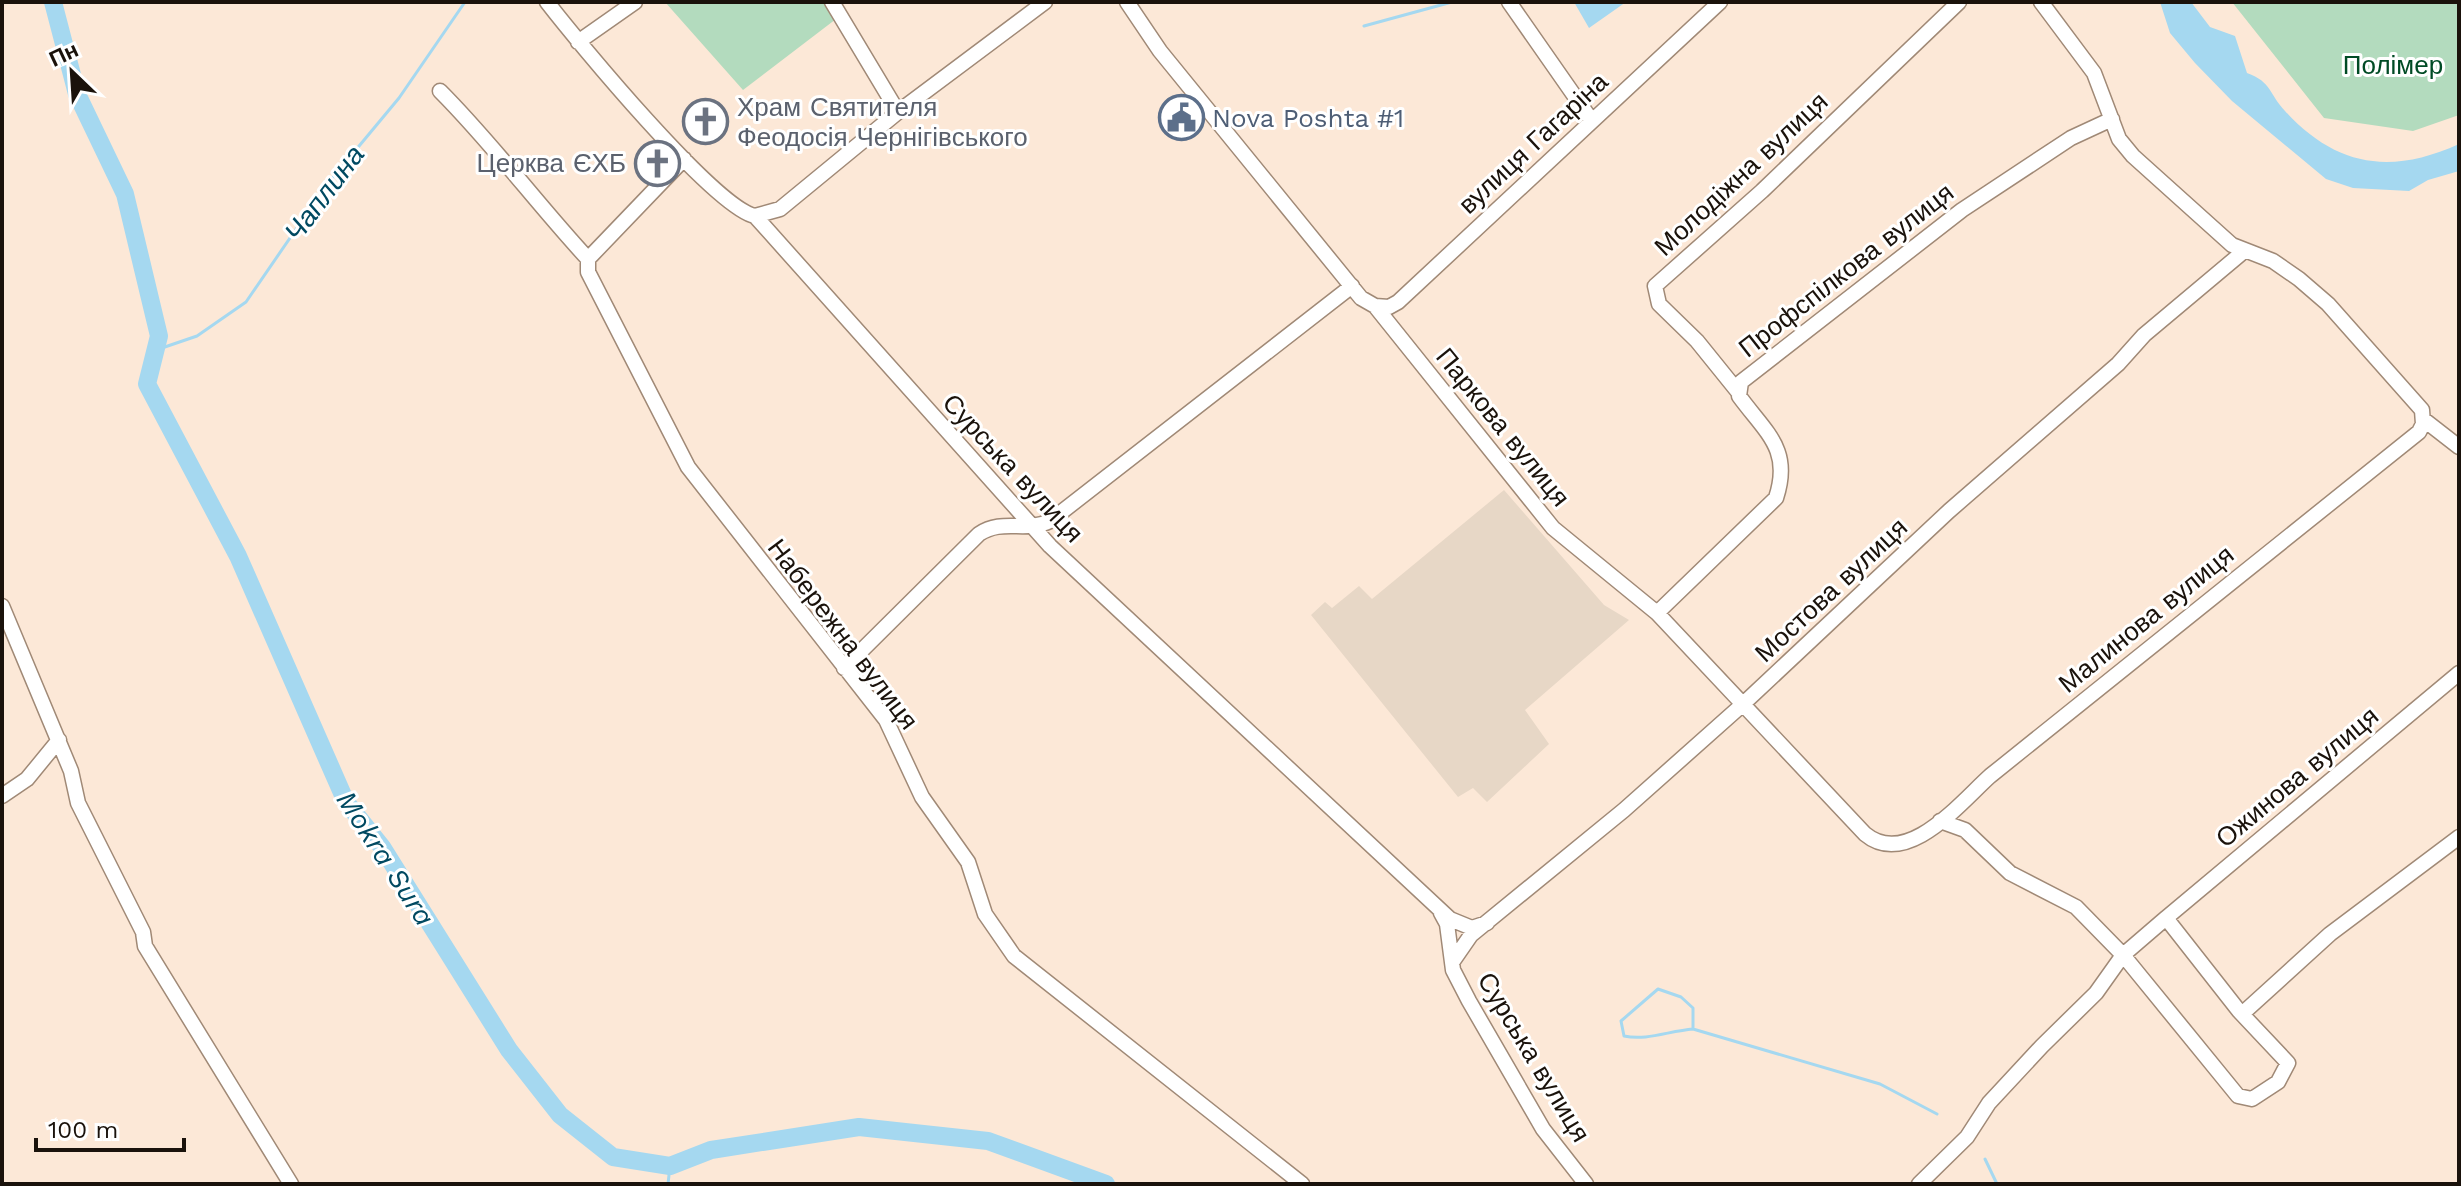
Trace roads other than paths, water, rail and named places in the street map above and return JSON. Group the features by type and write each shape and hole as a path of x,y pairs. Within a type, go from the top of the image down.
{"street":[{"name":"Сурська вулиця","path":"547,2 578,42 684,159 735,209 755,216 1034,527 1153,643 1437,906 1464,927 1487,923"},
{"path":"578,42 635,2"},
{"path":"832,2 898,112"},
{"path":"755,216 780,209 898,112 1045,2"},
{"name":"Паркова вулиця","path":"1127,2 1160,51 1361,298 1375,306 1553,528 1657,613 1865,834 1882,845"},
{"path":"1509,2 1592,121"},
{"name":"вулиця Гагаріна","path":"1375,306 1389,307 1398,302 1720,2"},
{"name":"Молодіжна вулиця","path":"1739,393 1697,341 1659,304 1655,286 1762,191 1959,2"},
{"path":"2041,2 2094,73 2119,139 2133,156 2243,252 2273,261 2328,304 2423,414 2459,447"},
{"name":"Набережна вулиця","path":"440,91 483,134 559,230 588,259 588,272 688,467 886,720 922,797 968,862 985,914 1014,956 1302,1184"},
{"name":"Профспілкова вулиця","path":"1657,613 1776,498 1782,480 1782,460 1775,442 1739,393 1744,379 1962,210 2071,138 2112,119"},
{"path":"588,259 684,159"},
{"name":"Мостова вулиця","path":"1453,961 1462,944 1742,705 1949,511 2118,364 2144,335 2243,252"},
{"path":"844,668 979,534 998,525 1034,527 1050,521 1352,286"},
{"name":"Малинова вулиця","path":"1882,845 1906,843 1940,821 1990,776 2419,432 2423,414"},
{"path":"2,606 59,740 78,803 143,932 145,946 291,1184"},
{"name":"Ожинова вулиця","path":"2123,955 2459,673"},
{"path":"2,796 27,779 59,740"},
{"path":"1940,821 1965,830 2010,873 2076,907 2123,955 2238,1096 2252,1099 2278,1082 2288,1063 2242,1014 2166,918"},
{"path":"2242,1014 2330,934 2459,837"},
{"name":"Сурська вулиця","path":"1437,906 1447,924 1453,961 1469,1001 1535,1116 1586,1184"},
{"path":"1919,1184 1967,1137 1989,1103 2096,993 2123,955"}],"water":[{"path":"1574,2 1626,2 1589,28"},
{"path":"2160,2 2191,2 2210,27 2235,36 2247,73 2266,84 2285,111 2324,144 2366,160 2388,162 2434,154 2459,144 2459,171 2428,180 2409,191 2353,188 2326,179 2232,101 2195,63 2170,33"}],"waterway":[{"name":"Mokra Sura","path":"53,2 77,94 125,194 159,336 147,384 238,556 346,802 382,847 509,1050 560,1115 613,1157 670,1166 711,1150 859,1127 988,1141 1106,1184"},
{"name":"Чаплина","path":"156,350 197,336 246,302 325,187 399,98 465,2"},
{"path":"1364,26 1452,2"},
{"path":"1693,1029 1693,1008 1681,997 1658,989 1621,1021 1624,1036 1649,1037 1693,1029 1880,1084 1937,1114"},
{"path":"1985,1159 1997,1184"},
{"path":"668,1184 670,1166"}],"place":[{"name":"Nova Poshta #1","path":"1181,118"},
{"name":"Храм Святителя Феодосія Чернігівського","path":"706,122"},
{"name":"Церква ЄХБ","path":"657,163"}],"park label":[{"name":"Полімер","path":"2393,65"}]}
